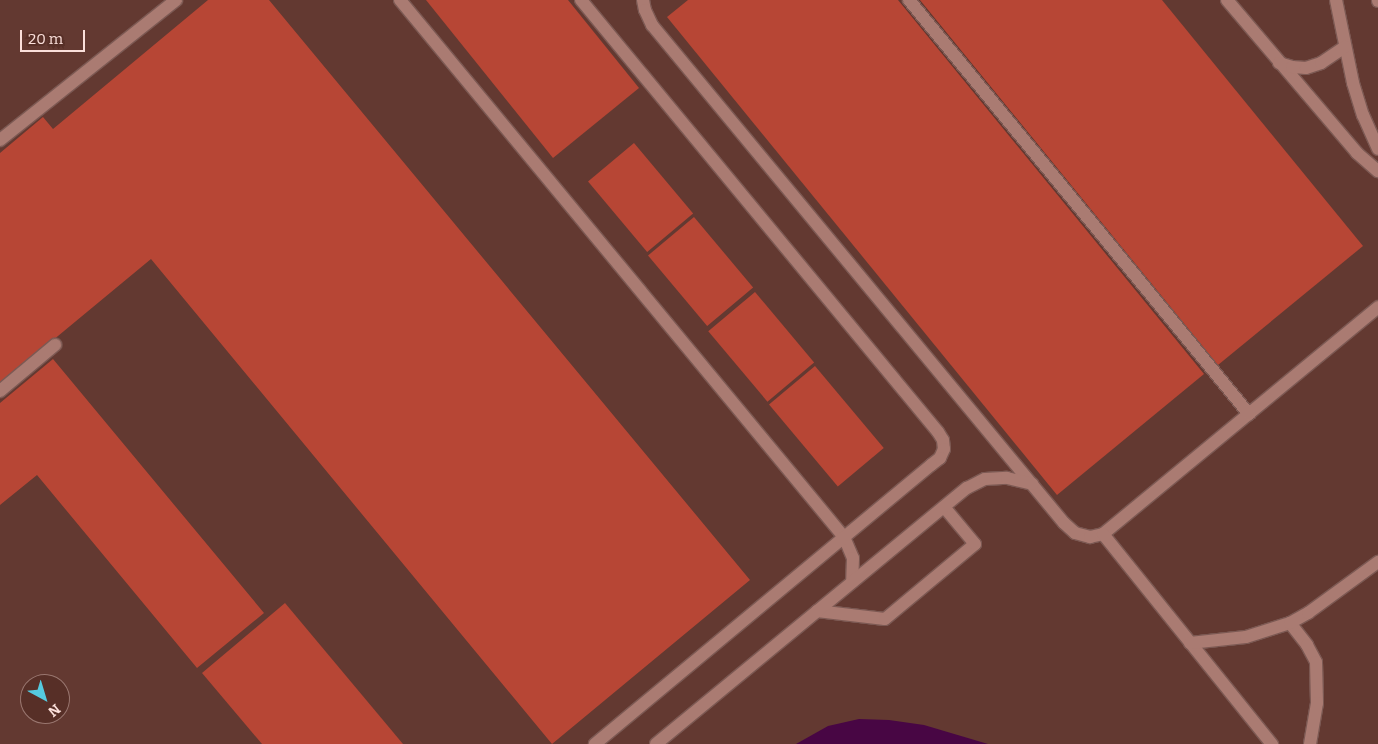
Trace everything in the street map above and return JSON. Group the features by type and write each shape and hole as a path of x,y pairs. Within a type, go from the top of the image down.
{"lane":[{"path":"0,140 176,0"},
{"path":"400,0 844,537 853,558 852,582"},
{"path":"580,0 943,440 944,449 940,458 595,744"},
{"path":"643,0 645,10 652,25 1064,524 1075,533 1090,537 1103,534 1378,308"},
{"path":"909,0 1249,414"},
{"path":"1227,0 1357,153 1378,171"},
{"path":"1336,0 1345,46 1363,115 1378,149"},
{"path":"1279,63 1292,67 1306,68 1321,63 1345,46"},
{"path":"0,391 55,345"},
{"path":"656,744 967,488 986,479 1007,478 1032,484"},
{"path":"817,611 885,619 975,544 944,507"},
{"path":"1103,534 1272,744"},
{"path":"1190,643 1246,637 1290,623 1308,613 1378,562"},
{"path":"1290,623 1307,644 1316,662 1317,703 1310,744"}],"shaded area":[{"path":"859,719 889,720 924,725 988,744 796,744 828,726"}],"building":[{"path":"208,0 269,0 750,580 552,744 151,259 0,384 0,153 43,117 53,129"},
{"path":"426,0 568,0 639,88 553,158"},
{"path":"688,0 898,0 1204,374 1057,495 667,17"},
{"path":"920,0 1162,0 1363,246 1218,365"},
{"path":"634,143 693,213 647,252 588,182"},
{"path":"694,217 753,287 707,326 648,256"},
{"path":"755,292 814,362 767,402 708,331"},
{"path":"53,359 264,613 197,668 37,475 0,505 0,403"},
{"path":"815,366 884,448 838,487 769,405"},
{"path":"285,603 403,744 262,744 202,673"}]}
